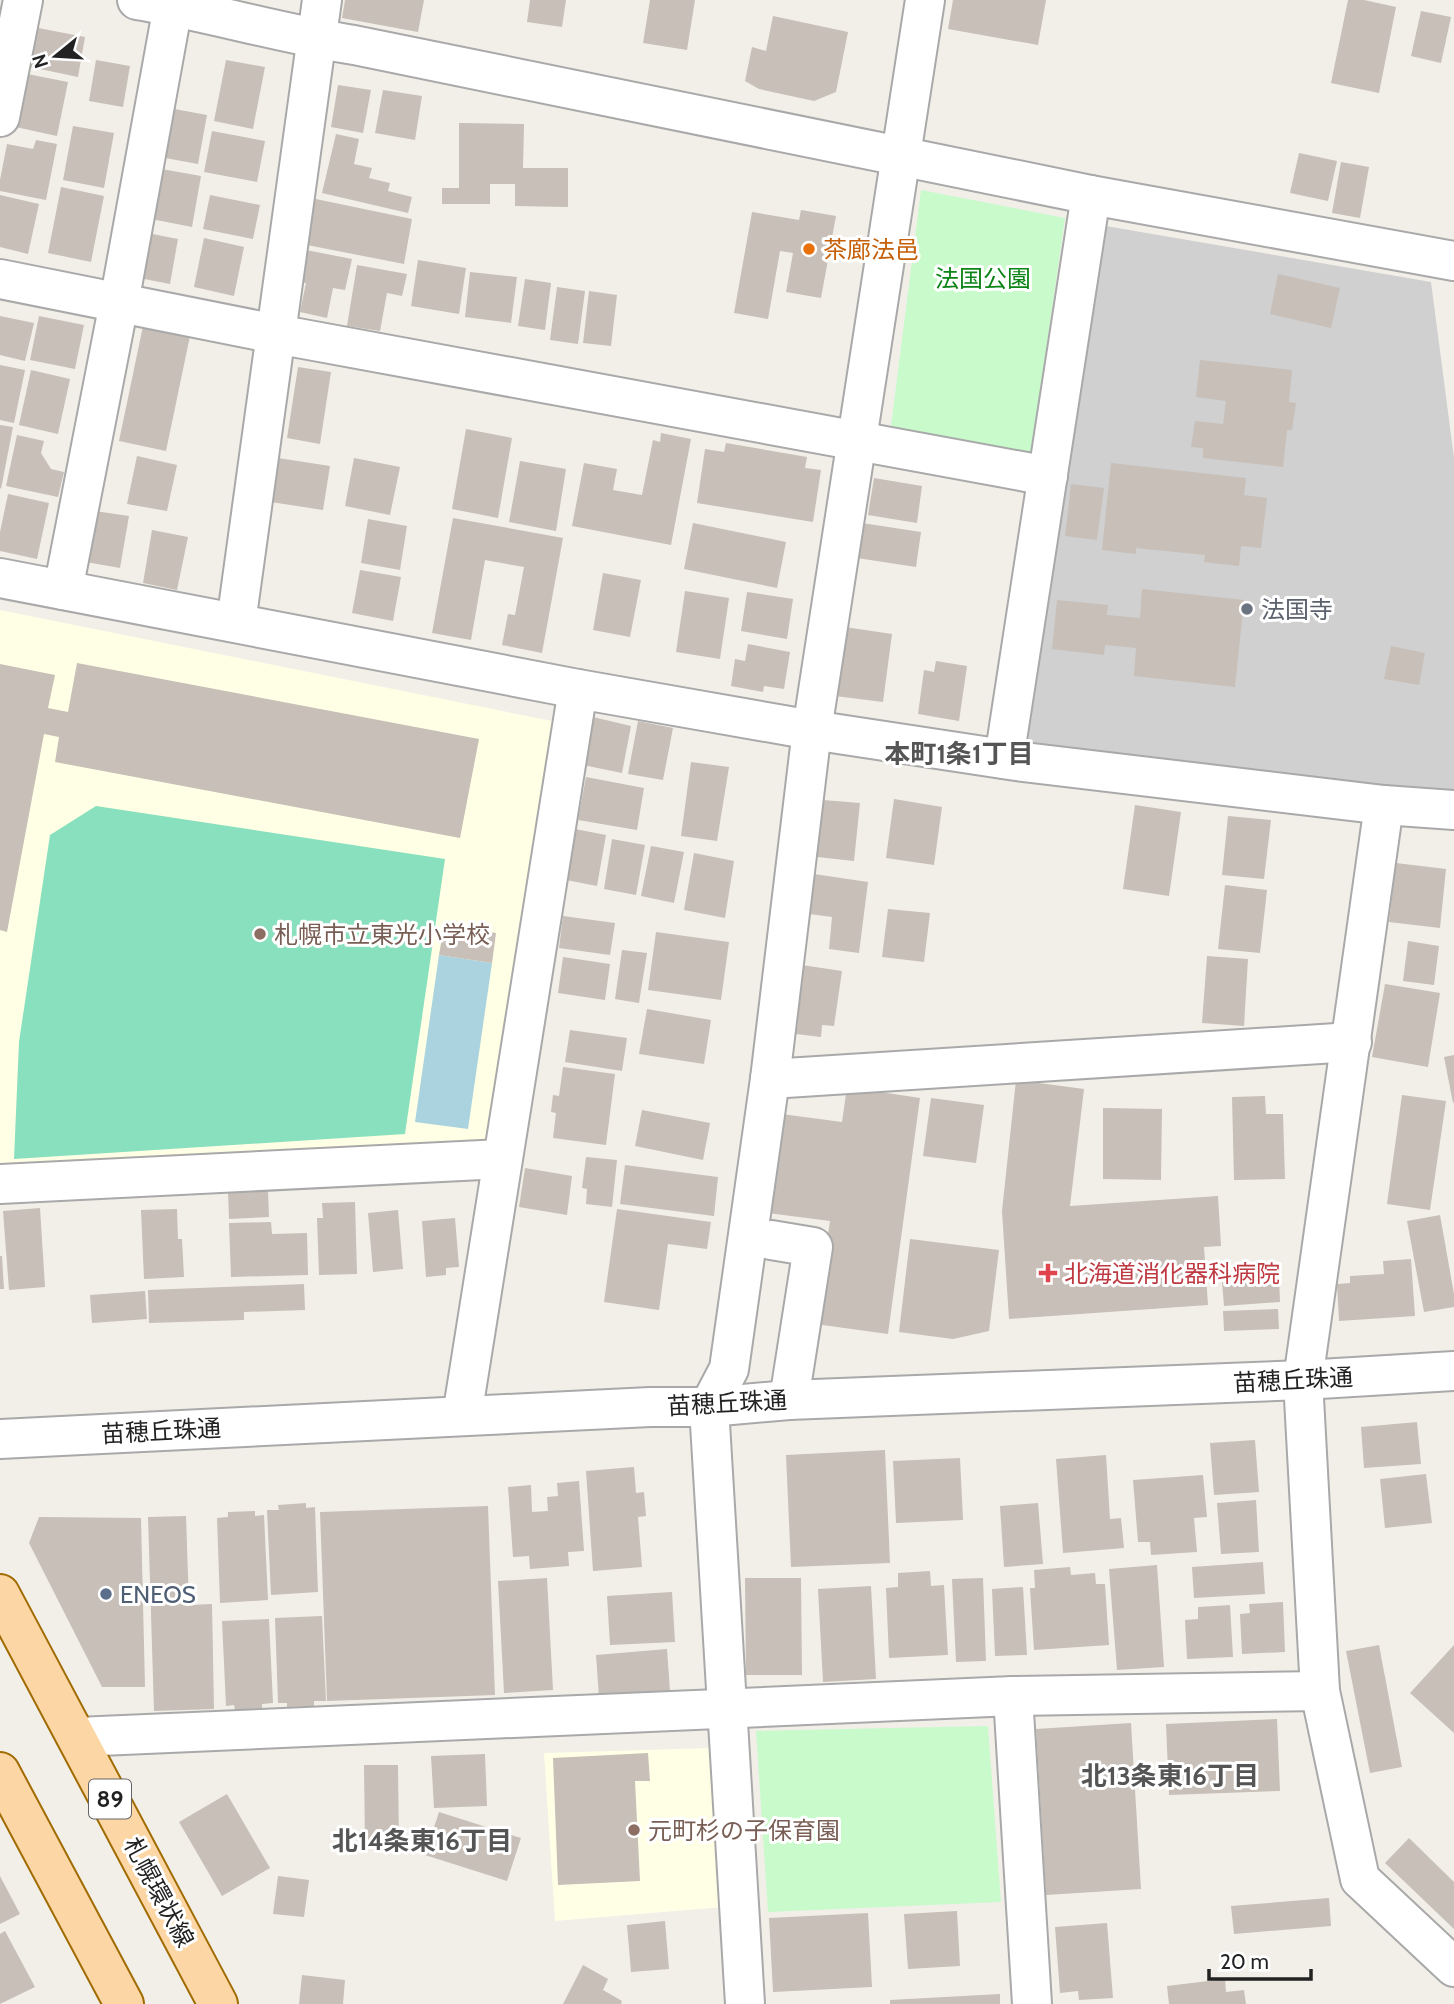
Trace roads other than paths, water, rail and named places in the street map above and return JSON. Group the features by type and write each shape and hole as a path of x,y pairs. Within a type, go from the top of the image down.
{"main road":[{"name":"札幌環状線","path":"0,1594 218,2004"},
{"path":"0,1772 124,2004"}],"street":[{"path":"0,117 23,0"},
{"path":"236,623 322,0"},
{"path":"745,2004 709,1406 729,1369 770,1079 812,730 925,0"},
{"path":"63,590 119,303 155,3 316,39 1091,195 1454,261"},
{"path":"1004,759 1091,195"},
{"path":"0,279 276,334 1048,476"},
{"path":"0,578 578,689 812,730 1004,759 1384,805 1454,810"},
{"path":"462,1416 578,689"},
{"path":"1384,805 1303,1380 1320,1691 1360,1879 1454,1967"},
{"path":"770,1079 1352,1042"},
{"path":"0,1184 502,1159"},
{"path":"771,1240 813,1247 789,1400"},
{"name":"苗穂丘珠通","path":"0,1439 1454,1371"},
{"path":"77,1737 1013,1696 1320,1691"},
{"path":"1013,1696 1031,2004"}],"water":[{"path":"439,955 492,963 468,1129 415,1122"}],"place":[{"name":"茶廊法邑","path":"809,249"},
{"name":"法国寺","path":"1247,609"},
{"name":"札幌市立東光小学校","path":"260,934"},
{"name":"北海道消化器科病院","path":"1048,1273"},
{"name":"ENEOS","path":"106,1594"},
{"name":"元町杉の子保育園","path":"634,1830"}],"district":[{"name":"本町1条1丁目","path":"959,754"},
{"name":"北13条東16丁目","path":"1170,1776"},
{"name":"北14条東16丁目","path":"422,1841"}],"park label":[{"name":"法国公園","path":"983,278"}]}
